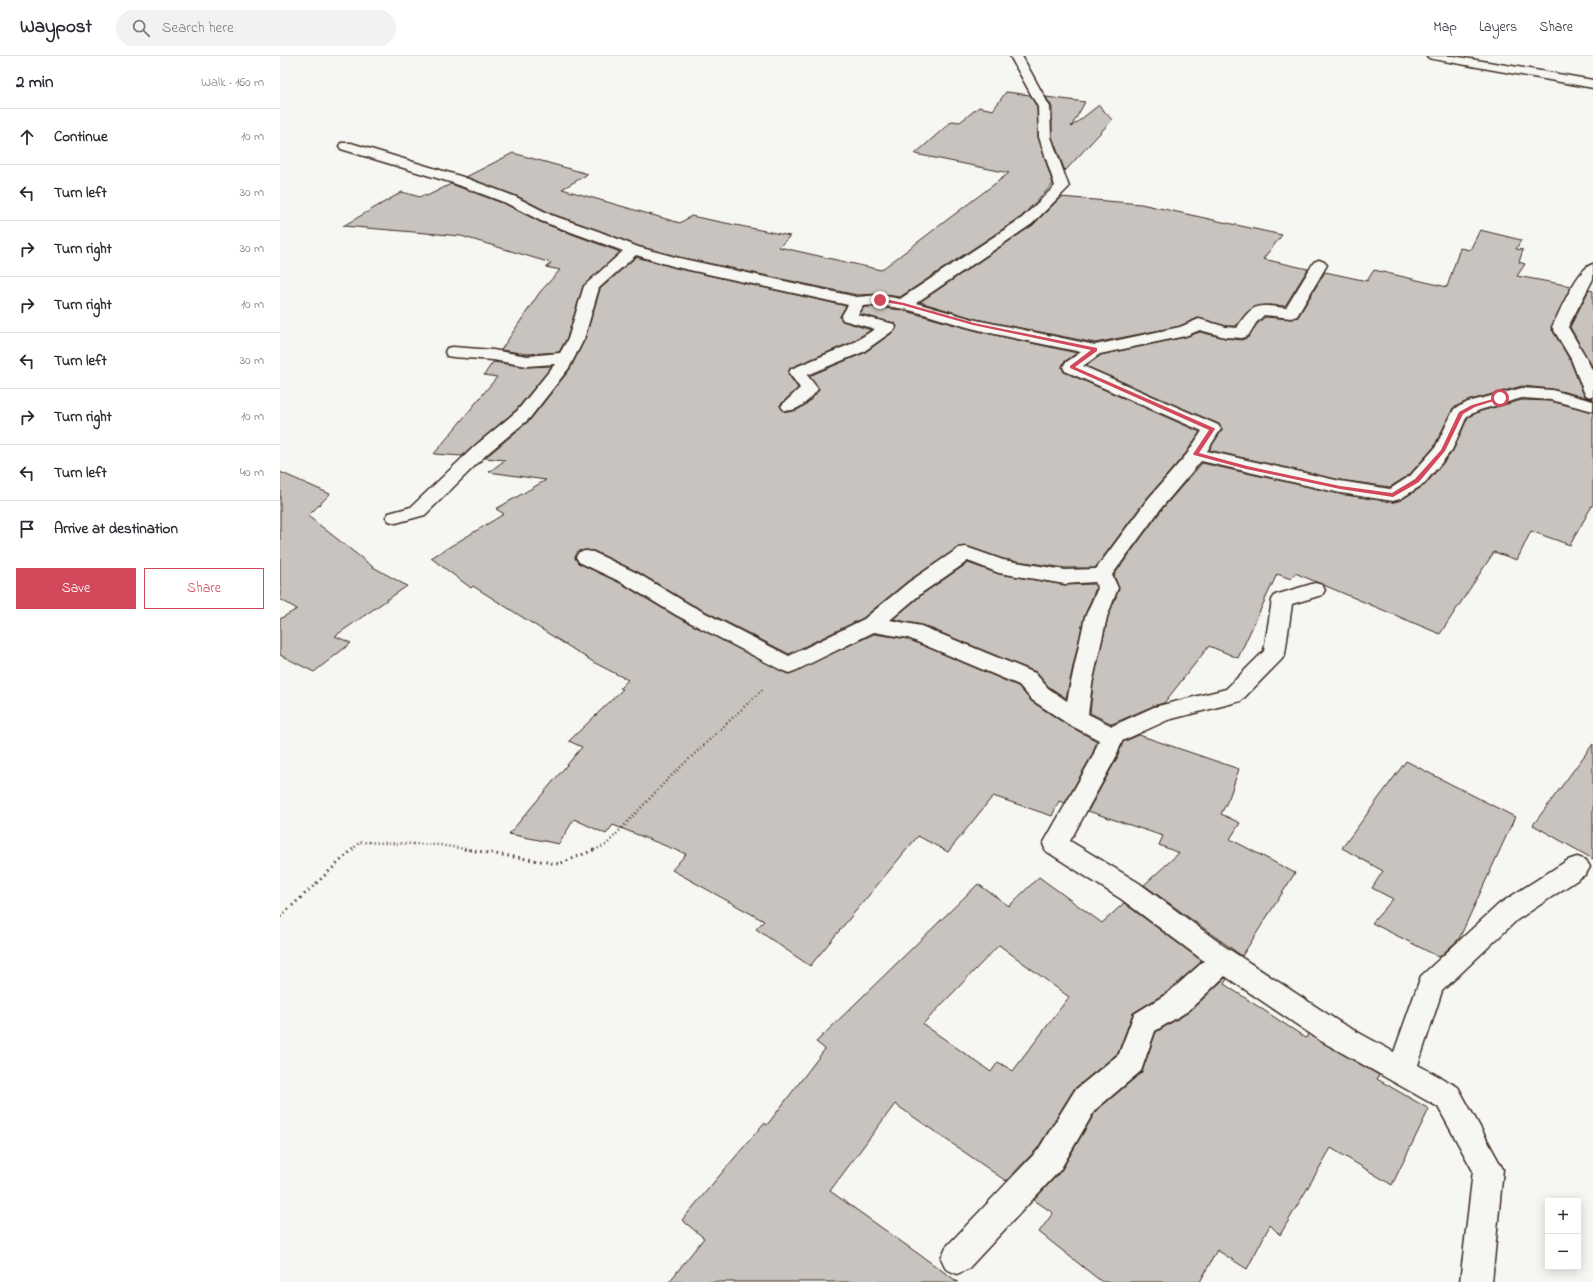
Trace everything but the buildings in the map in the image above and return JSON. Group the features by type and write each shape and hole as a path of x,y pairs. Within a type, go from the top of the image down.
{"street":[{"path":"902,304 1028,221 1062,187 1045,137 1044,106 1016,56"},
{"path":"1433,56 1593,84"},
{"path":"346,146 458,180 511,200 546,218 593,234 633,250 676,262 857,302 880,300 902,304 973,324 1095,350 1185,331 1199,324 1225,332 1242,333 1250,320 1260,310 1291,313 1319,266"},
{"path":"396,517 418,511 482,449 523,416 561,368 576,339 592,286 633,250"},
{"path":"1593,269 1585,279 1560,327 1579,359 1593,392"},
{"path":"790,406 809,389 797,373 824,364 857,348 888,327 849,317 857,302"},
{"path":"1095,350 1072,367 1212,429 1196,454 1155,503 1102,575"},
{"path":"453,352 493,355 527,361 566,358"},
{"path":"1196,454 1246,467 1332,486 1393,495 1417,480 1443,450 1460,413 1474,406 1522,393 1552,395 1593,406"},
{"path":"586,557 630,578 683,610 789,666 872,624 916,587 966,553 999,566 1066,577 1102,575"},
{"path":"1076,718 1081,684 1096,617 1108,588 1102,575"},
{"path":"1315,590 1282,600 1274,654 1233,695 1162,713 1112,736 1104,757 1055,844 1130,891 1224,960 1331,1032 1448,1097 1488,1169 1476,1282"},
{"path":"872,624 913,631 1026,679 1040,694 1076,718 1112,736"},
{"path":"1402,1071 1431,984 1508,912 1577,867"},
{"path":"957,1258 1049,1160 1085,1100 1131,1062 1144,1023 1178,1002 1224,960"}],"path":[{"path":"280,917 360,842 440,845 559,864 606,845 667,780 789,666"}],"route":[{"path":"880,300 902,304 973,324 1095,350 1072,367 1212,429 1196,454 1246,467 1340,487 1393,495 1417,480 1443,450 1460,413 1474,406 1500,398"}]}
